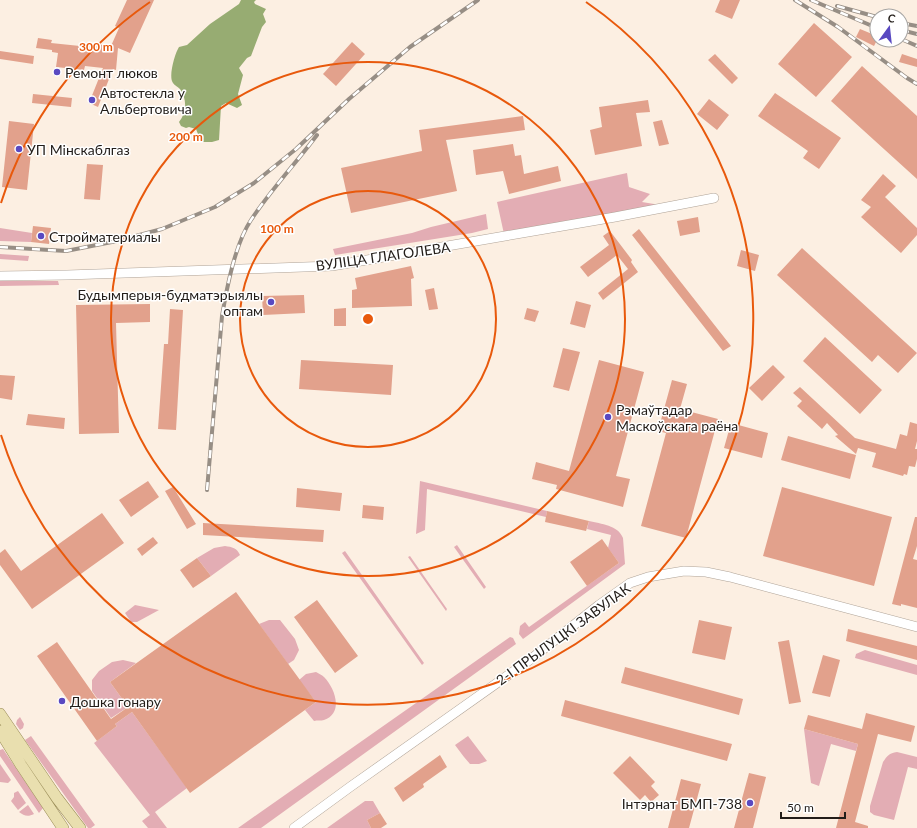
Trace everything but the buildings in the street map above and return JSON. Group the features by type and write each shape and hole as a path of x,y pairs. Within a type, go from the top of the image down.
{"main road":[{"path":"0,714 57,798 80,828"},
{"path":"0,731 20,765 63,828"}],"street":[{"name":"ВУЛІЦА ГЛАГОЛЕВА","path":"0,276 332,266 615,217 714,198"},
{"name":"2-І ПРЫЛУЦКІ ЗАВУЛАК","path":"294,828 531,659 599,605 630,583 638,580 657,575 684,571 706,572 917,627"}],"shaded area":[{"path":"241,0 256,0 254,2 255,4 266,9 263,14 266,22 262,27 251,56 247,58 239,68 243,75 238,94 242,105 237,108 226,103 221,106 219,140 212,142 201,142 196,129 181,126 179,122 184,114 185,101 180,89 172,80 171,76 174,59 179,47 187,45 210,24 239,4"},
{"path":"627,173 629,187 650,194 642,202 666,206 504,234 497,202"},
{"path":"486,214 488,229 472,233 335,255 333,249 412,233"},
{"path":"0,228 32,233 31,242 0,241"},
{"path":"0,254 29,256 28,261 0,259"},
{"path":"0,281 58,281 59,285 0,286"},
{"path":"420,481 547,511 546,517 427,489 425,530 416,534"},
{"path":"589,521 609,526 621,534 623,538 625,564 523,639 519,634 520,626 525,622 529,627 619,563 608,548 611,535 587,529"},
{"path":"457,545 486,587 484,589 454,547"},
{"path":"225,546 234,548 240,555 211,576 197,558 214,548"},
{"path":"345,551 424,663 422,665 342,553"},
{"path":"410,556 447,609 446,611 408,557"},
{"path":"135,605 159,610 137,622 131,622 125,613"},
{"path":"269,620 280,620 295,639 299,650 294,660 288,664 259,624"},
{"path":"510,637 513,638 516,644 261,828 238,828"},
{"path":"865,650 917,665 917,675 855,658 856,654"},
{"path":"123,660 136,663 110,682 128,707 111,718 92,691 92,680 99,671 112,662"},
{"path":"316,672 324,677 331,687 336,700 336,706 330,717 324,720 314,721 305,710 316,702 299,680 306,674"},
{"path":"132,712 187,788 155,812 167,828 148,828 142,821 150,815 94,743 117,726 115,724"},
{"path":"20,717 24,724 23,728 20,730 16,724"},
{"path":"804,729 858,744 856,751 831,744 819,786 811,783"},
{"path":"31,736 95,825 91,828 88,828 25,740"},
{"path":"468,736 487,761 479,764 470,764 464,757 455,745"},
{"path":"3,749 43,808 39,813 0,756 0,750"},
{"path":"897,752 917,757 917,769 908,767 894,820 874,815 870,812 870,806 883,762 888,755"},
{"path":"0,764 11,780 8,783 0,782"},
{"path":"18,791 26,803 18,810 11,801 14,797 14,793"},
{"path":"365,801 373,801 380,813 367,820 371,828 327,828"},
{"path":"28,805 34,814 26,816 19,812"}],"railway":[{"path":"0,247 66,251 117,241 162,229 215,207 254,183 296,149 349,99 410,47 478,0"},
{"path":"795,0 838,27 917,84"},
{"path":"811,0 869,25"},
{"path":"837,6 869,15"},
{"path":"909,24 917,26"},
{"path":"909,32 917,34"},
{"path":"909,42 917,46"},
{"path":"207,490 222,316 236,253 245,230 266,198 317,135"}],"place":[{"name":"Ремонт люков","path":"57,72"},
{"name":"Автостекла у Альбертовича","path":"92,100"},
{"name":"УП Мінскаблгаз","path":"19,149"},
{"name":"Стройматериалы","path":"41,236"},
{"name":"Будымперыя-будматэрыялы оптам","path":"271,302"},
{"name":"Рэмаўтадар Маскоўскага раёна","path":"608,417"},
{"name":"Дошка гонару","path":"62,701"},
{"name":"Інтэрнат БМП-738","path":"750,803"}]}
